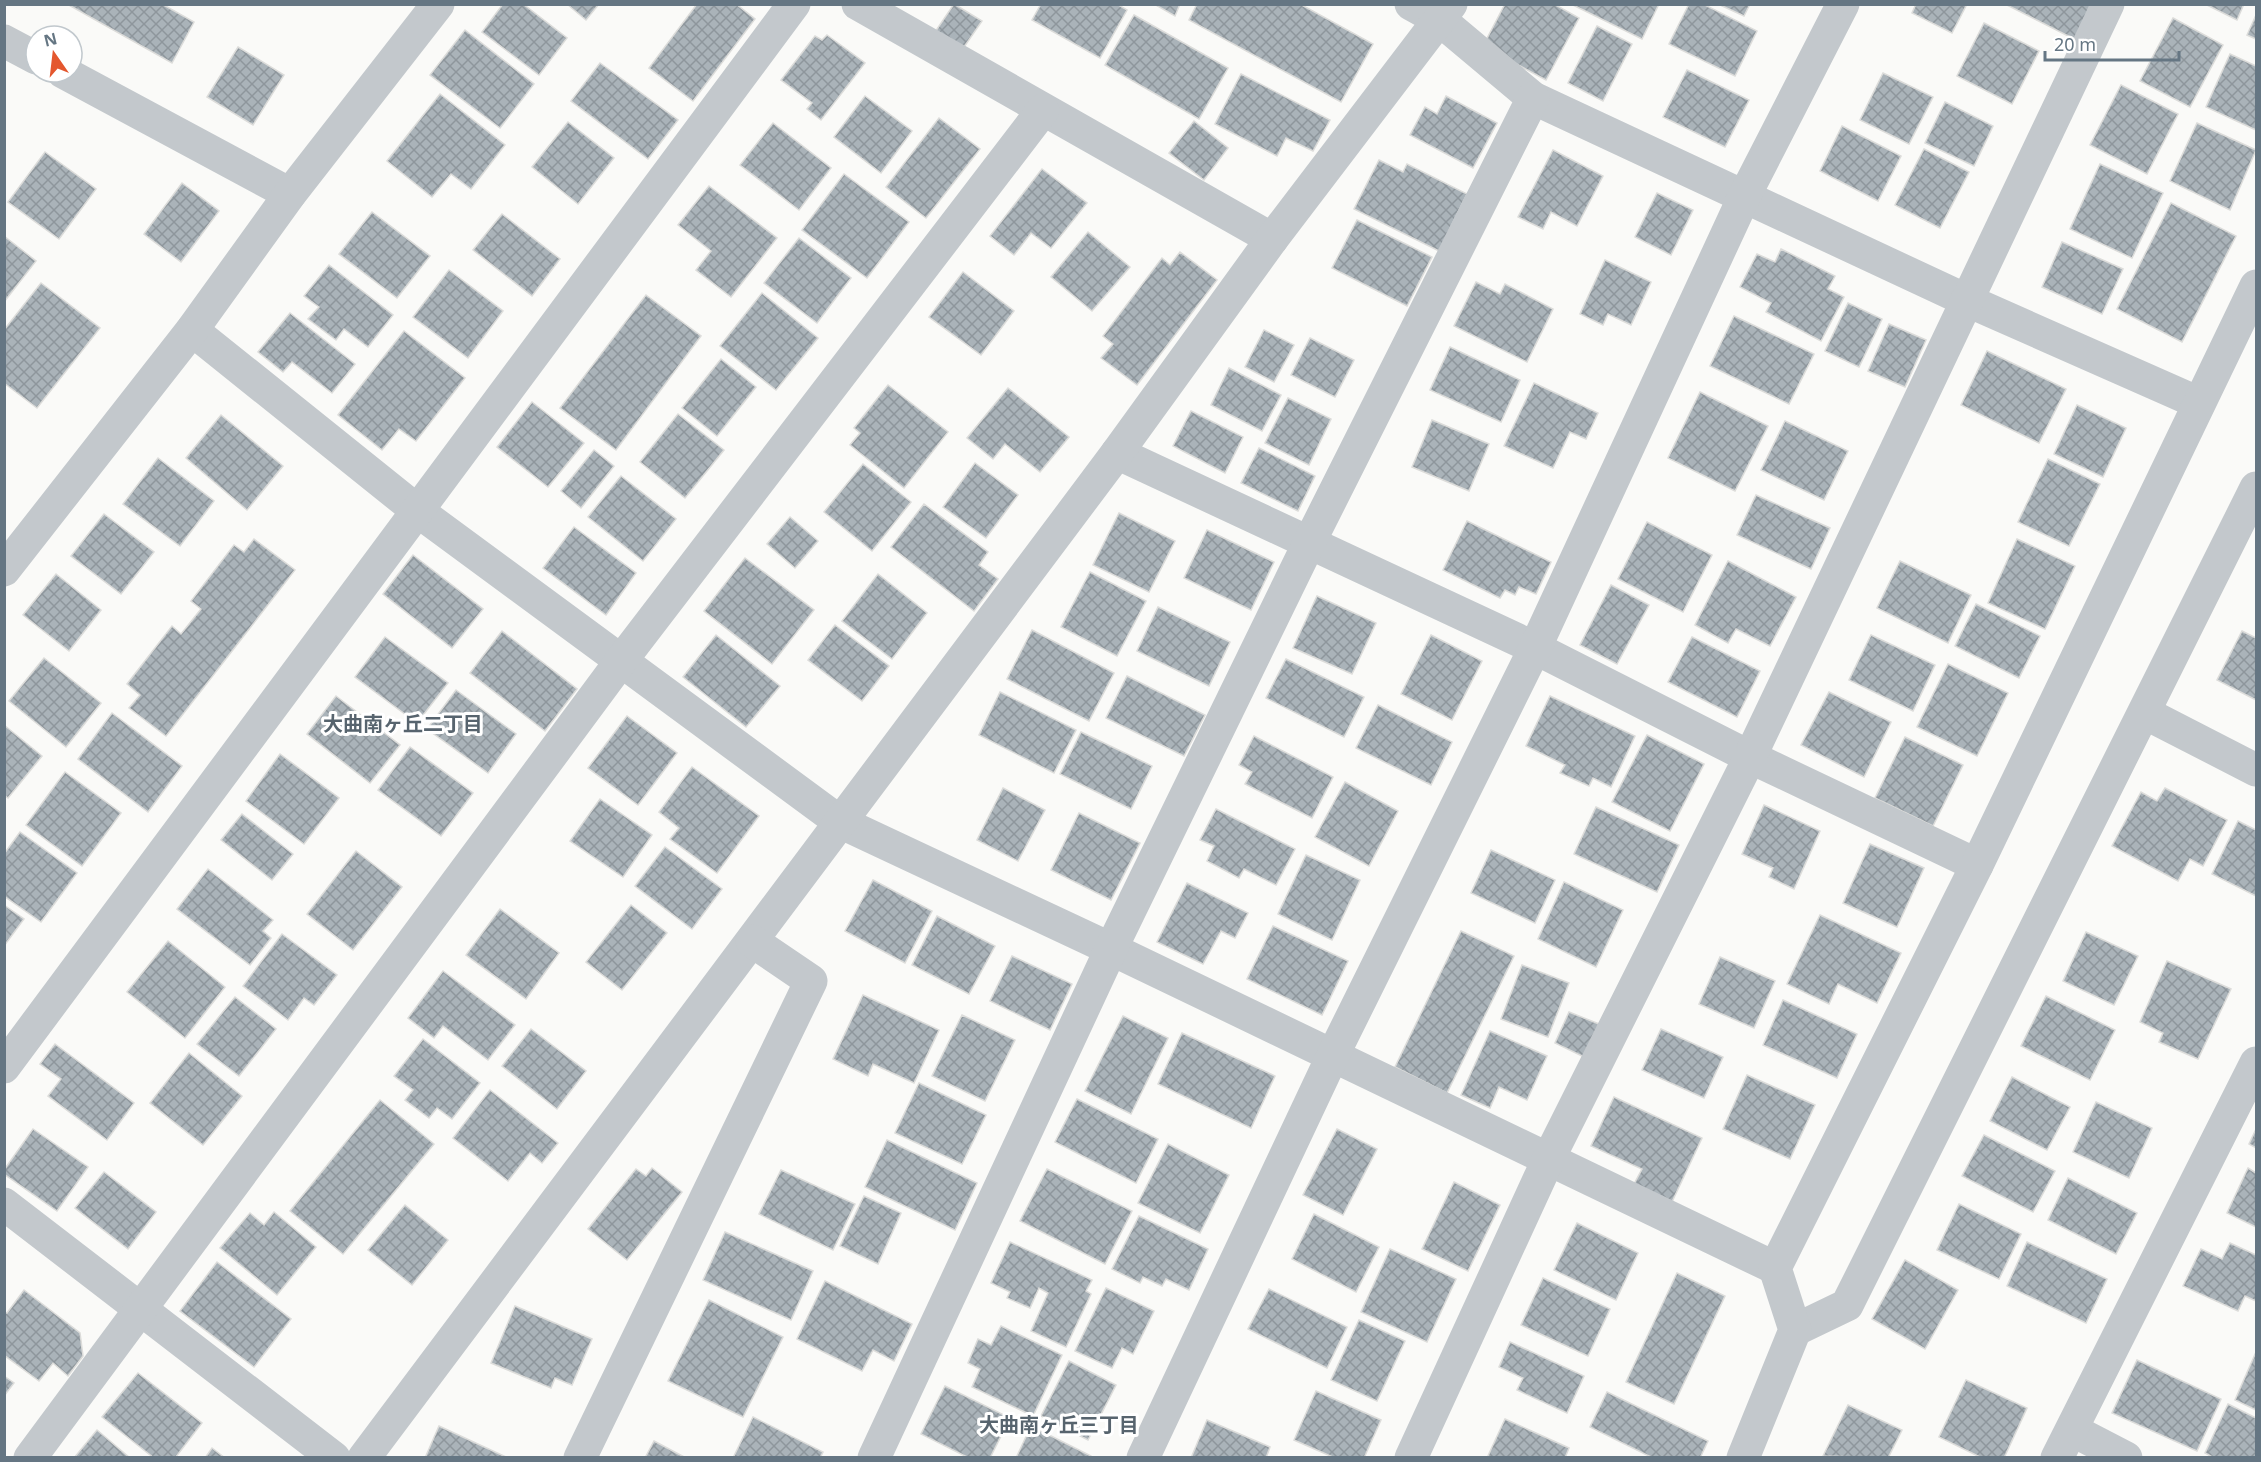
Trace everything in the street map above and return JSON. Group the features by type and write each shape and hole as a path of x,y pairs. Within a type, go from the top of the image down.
{"street":[{"path":"4,570 192,330 290,194 438,4"},
{"path":"4,1067 794,4"},
{"path":"858,4 1272,239"},
{"path":"1411,4 1446,12 1533,98 1966,300 2199,403"},
{"path":"1143,1458 1333,1055 1535,648 1745,195 1843,4"},
{"path":"1411,1458 1548,1160 1750,757 2108,4"},
{"path":"364,1458 1116,453 1272,239 1446,12"},
{"path":"4,41 24,52"},
{"path":"84,83 290,194"},
{"path":"874,1458 1111,949 1309,543 1533,98"},
{"path":"30,1458 621,661 1043,110"},
{"path":"1743,1458 1795,1330 1775,1268 1977,865 2256,286"},
{"path":"192,330 418,512 840,822 1111,949 1775,1268"},
{"path":"1116,453 1535,648 1750,757 1977,865"},
{"path":"1795,1330 1847,1305 2256,488"},
{"path":"2145,713 2256,770"},
{"path":"580,1458 811,981 752,941"},
{"path":"2126,1458 2065,1444 2256,1063"},
{"path":"4,1204 334,1458"}],"building":[{"path":"67,4 162,4 194,22 172,63"},
{"path":"503,4 523,4 567,38 539,75 482,32"},
{"path":"567,4 599,4 586,20"},
{"path":"697,4 736,4 755,19 693,101 649,68"},
{"path":"954,4 982,21 962,50 935,32"},
{"path":"1041,4 1117,4 1127,10 1100,58 1032,20"},
{"path":"1154,4 1180,4 1175,16"},
{"path":"1197,4 1300,4 1373,44 1341,102 1189,20"},
{"path":"1505,4 1554,4 1579,18 1546,80 1483,46"},
{"path":"1571,4 1659,4 1642,39"},
{"path":"1689,4 1703,4 1757,31 1735,76 1669,44"},
{"path":"1718,4 1750,4 1744,16"},
{"path":"1916,4 1967,4 1952,33 1912,13"},
{"path":"2005,4 2094,4 2076,40"},
{"path":"2205,4 2244,4 2237,20"},
{"path":"1134,15 1228,68 1199,119 1105,65"},
{"path":"2256,15 2256,39 2247,35"},
{"path":"2173,18 2223,45 2190,107 2140,81"},
{"path":"1984,23 2039,51 2012,104 1957,76"},
{"path":"1597,26 1632,44 1603,101 1568,83"},
{"path":"465,30 534,84 500,128 430,75"},
{"path":"827,35 865,63 821,120 807,109 812,103 781,80 815,36 822,40"},
{"path":"238,47 284,75 253,125 207,97"},
{"path":"2230,54 2256,66 2256,130 2206,107"},
{"path":"600,63 678,120 648,159 571,101"},
{"path":"1687,70 1749,100 1725,147 1663,117"},
{"path":"1883,73 1933,97 1909,144 1860,120"},
{"path":"1241,74 1330,120 1313,151 1286,138 1277,156 1215,124"},
{"path":"2121,85 2178,114 2147,174 2090,145"},
{"path":"440,94 505,145 471,189 451,174 432,197 387,161"},
{"path":"865,96 912,131 881,173 834,137"},
{"path":"1446,96 1497,123 1473,168 1410,135 1425,107 1437,114"},
{"path":"1945,102 1993,126 1974,166 1925,143"},
{"path":"939,118 980,149 926,218 886,187"},
{"path":"1194,121 1228,148 1204,180 1169,153"},
{"path":"568,122 614,158 578,204 532,167"},
{"path":"773,123 831,168 799,210 740,165"},
{"path":"2197,123 2256,150 2230,210 2170,181"},
{"path":"1842,126 1901,156 1878,201 1820,171"},
{"path":"1924,149 1969,172 1940,228 1895,205"},
{"path":"1553,150 1603,176 1577,226 1551,212 1543,229 1518,217"},
{"path":"45,152 96,189 59,239 8,202"},
{"path":"1379,160 1403,172 1407,164 1467,194 1439,251 1354,209"},
{"path":"2100,164 2163,193 2132,258 2070,229"},
{"path":"1042,169 1087,203 1051,248 1031,233 1014,255 990,236"},
{"path":"844,174 909,222 867,278 802,230"},
{"path":"182,183 219,211 181,262 144,234"},
{"path":"709,186 777,238 731,297 696,270 711,251 678,225"},
{"path":"1657,193 1693,210 1671,255 1635,237"},
{"path":"2171,203 2236,236 2182,342 2117,309"},
{"path":"372,212 430,256 397,298 339,254"},
{"path":"502,214 560,259 532,296 473,250"},
{"path":"1357,220 1432,257 1407,306 1332,268"},
{"path":"1088,232 1130,267 1092,311 1051,277"},
{"path":"4,236 36,261 4,302"},
{"path":"799,238 851,278 817,323 764,283"},
{"path":"2062,242 2123,269 2102,314 2042,287"},
{"path":"1781,249 1835,276 1828,289 1844,297 1821,341 1766,312 1771,303 1740,287 1757,254 1775,262"},
{"path":"1180,252 1217,280 1137,385 1101,358 1113,344 1103,336 1162,258 1170,265"},
{"path":"1605,260 1651,282 1631,325 1608,314 1603,325 1580,314"},
{"path":"329,265 393,315 368,347 344,329 336,340 308,319 319,307 304,296"},
{"path":"449,270 503,311 468,358 413,317"},
{"path":"963,272 1014,311 981,355 929,317"},
{"path":"1476,282 1500,294 1505,284 1553,309 1527,362 1454,326"},
{"path":"41,283 100,328 37,408 4,383 4,330"},
{"path":"762,293 818,338 776,390 720,346"},
{"path":"646,295 701,336 616,450 560,408"},
{"path":"1848,303 1882,319 1859,367 1825,351"},
{"path":"290,313 355,364 332,393 292,362 283,372 258,352"},
{"path":"1734,316 1814,354 1789,404 1710,366"},
{"path":"1889,324 1926,340 1905,387 1868,371"},
{"path":"1264,330 1294,345 1274,382 1245,367"},
{"path":"404,331 465,378 416,441 399,429 382,450 338,415"},
{"path":"1310,338 1354,360 1335,397 1291,375"},
{"path":"1450,347 1520,380 1501,422 1430,390"},
{"path":"1987,351 2066,389 2039,443 1961,405"},
{"path":"721,359 756,387 717,436 682,408"},
{"path":"1229,368 1281,395 1262,431 1211,405"},
{"path":"1534,383 1598,413 1586,439 1570,432 1553,468 1504,446"},
{"path":"888,385 948,432 904,488 850,445 860,433 854,428"},
{"path":"1008,388 1069,437 1040,472 1005,444 993,459 967,438"},
{"path":"1700,392 1768,426 1735,491 1668,458"},
{"path":"1288,398 1331,419 1309,465 1265,443"},
{"path":"532,402 584,443 548,487 497,447"},
{"path":"2077,405 2126,428 2103,477 2054,454"},
{"path":"1191,411 1243,437 1225,473 1173,446"},
{"path":"678,414 724,450 685,498 640,462"},
{"path":"221,415 283,466 247,510 186,458"},
{"path":"1432,420 1489,444 1469,491 1412,467"},
{"path":"1785,421 1848,451 1824,500 1761,470"},
{"path":"1259,448 1315,476 1298,511 1241,483"},
{"path":"594,450 614,466 581,508 561,491"},
{"path":"158,458 214,501 180,546 123,504"},
{"path":"2048,459 2100,484 2069,546 2018,522"},
{"path":"975,463 1018,495 986,538 943,507"},
{"path":"863,464 911,502 872,551 824,512"},
{"path":"621,476 676,519 643,561 588,517"},
{"path":"1756,495 1830,528 1811,569 1737,535"},
{"path":"924,504 988,552 979,565 998,579 974,611 891,547"},
{"path":"1119,513 1175,541 1149,592 1093,565"},
{"path":"104,514 154,552 121,594 71,556"},
{"path":"790,517 818,541 795,568 767,544"},
{"path":"1467,521 1551,562 1536,594 1519,587 1515,595 1505,590 1500,598 1443,570"},
{"path":"1647,522 1712,555 1683,612 1618,579"},
{"path":"574,527 636,573 606,615 543,568"},
{"path":"1207,530 1274,562 1251,610 1184,578"},
{"path":"254,539 295,570 166,736 129,708 140,695 127,684 172,626 181,634 201,609 191,601 234,545 244,552"},
{"path":"2017,539 2075,566 2045,629 1988,603"},
{"path":"413,555 483,609 452,648 383,594"},
{"path":"745,558 814,610 772,664 704,611"},
{"path":"1728,561 1796,597 1770,646 1736,629 1728,643 1695,625"},
{"path":"1900,561 1971,595 1948,643 1877,608"},
{"path":"1090,572 1146,601 1117,656 1061,627"},
{"path":"56,574 101,610 69,651 23,615"},
{"path":"878,574 927,613 892,659 842,621"},
{"path":"1611,585 1649,605 1617,664 1580,645"},
{"path":"1317,596 1376,623 1352,674 1293,648"},
{"path":"1976,604 2040,636 2019,678 1955,646"},
{"path":"1158,607 1230,642 1209,686 1137,651"},
{"path":"835,625 889,666 862,701 808,660"},
{"path":"1032,630 1114,673 1089,721 1007,679"},
{"path":"502,631 577,689 545,731 470,673"},
{"path":"2242,631 2256,638 2256,700 2217,680"},
{"path":"716,635 780,686 746,727 683,677"},
{"path":"1431,635 1482,661 1452,720 1401,694"},
{"path":"1871,635 1935,665 1913,711 1849,680"},
{"path":"385,637 448,683 417,723 355,677"},
{"path":"1692,637 1760,671 1737,717 1668,682"},
{"path":"44,658 101,703 66,747 9,701"},
{"path":"1286,659 1364,697 1344,737 1266,698"},
{"path":"1948,664 2008,693 1977,756 1917,727"},
{"path":"1127,676 1205,715 1184,756 1106,718"},
{"path":"456,690 516,734 488,773 427,729"},
{"path":"1000,692 1076,730 1054,773 979,735"},
{"path":"1829,692 1891,722 1864,777 1801,745"},
{"path":"336,696 400,745 370,783 307,734"},
{"path":"1550,696 1635,736 1611,787 1593,778 1589,786 1560,773 1565,765 1526,746"},
{"path":"1378,705 1452,742 1431,785 1356,748"},
{"path":"112,713 182,766 148,812 78,759"},
{"path":"627,716 677,753 638,805 588,768"},
{"path":"4,725 42,756 8,798 4,795"},
{"path":"1081,732 1152,766 1131,809 1060,774"},
{"path":"1647,735 1704,764 1670,831 1612,802"},
{"path":"1254,736 1333,777 1312,818 1245,784 1252,772 1239,765"},
{"path":"1905,737 1963,765 1933,826 1875,798"},
{"path":"410,747 473,793 441,836 378,790"},
{"path":"280,754 339,798 304,844 246,801"},
{"path":"692,767 759,816 717,873 670,839 679,828 659,812"},
{"path":"65,772 121,813 82,866 26,825"},
{"path":"1345,782 1398,811 1369,866 1315,837"},
{"path":"1003,788 1045,810 1018,861 977,840"},
{"path":"2165,788 2227,820 2203,866 2190,859 2178,881 2112,846 2141,792 2157,801"},
{"path":"600,799 652,835 623,877 570,841"},
{"path":"1764,805 1820,831 1794,889 1769,877 1773,868 1742,854"},
{"path":"1596,807 1679,845 1657,892 1574,854"},
{"path":"1216,809 1295,849 1276,885 1244,869 1239,878 1207,861 1214,846 1200,840"},
{"path":"1079,813 1140,843 1111,900 1051,870"},
{"path":"242,814 293,854 272,880 221,840"},
{"path":"2238,821 2256,830 2256,896 2212,874"},
{"path":"20,832 77,873 41,922 4,896 4,854"},
{"path":"1870,844 1924,868 1897,927 1843,903"},
{"path":"665,847 722,889 692,929 635,886"},
{"path":"1491,850 1555,880 1535,923 1471,893"},
{"path":"356,851 402,887 353,950 307,914"},
{"path":"1306,855 1360,880 1332,940 1278,914"},
{"path":"208,869 273,920 263,931 271,938 250,965 177,909"},
{"path":"873,880 932,911 905,963 845,931"},
{"path":"1564,882 1623,910 1596,967 1538,939"},
{"path":"1187,883 1248,913 1235,938 1221,931 1203,964 1157,942"},
{"path":"4,905 24,919 4,946"},
{"path":"631,905 667,933 622,990 586,962"},
{"path":"500,909 559,953 526,999 466,955"},
{"path":"1820,915 1901,953 1877,1003 1838,984 1829,1004 1787,984"},
{"path":"937,916 995,946 969,994 912,965"},
{"path":"1273,926 1348,961 1322,1015 1247,979"},
{"path":"1461,931 1514,956 1447,1093 1395,1067"},
{"path":"2086,932 2138,956 2114,1005 2063,981"},
{"path":"282,934 337,975 314,1005 304,998 288,1020 243,986"},
{"path":"168,941 225,987 185,1038 127,992"},
{"path":"1012,956 1072,984 1050,1030 990,1001"},
{"path":"1720,957 1775,981 1754,1028 1699,1004"},
{"path":"2167,961 2231,989 2198,1059 2159,1042 2163,1033 2140,1022"},
{"path":"1522,965 1569,983 1548,1037 1501,1019"},
{"path":"443,971 515,1025 488,1060 443,1026 434,1038 408,1018"},
{"path":"863,995 939,1030 914,1083 873,1064 868,1076 833,1059"},
{"path":"2046,996 2115,1030 2090,1080 2021,1046"},
{"path":"235,997 276,1029 239,1076 197,1044"},
{"path":"1783,1000 1857,1034 1837,1078 1763,1045"},
{"path":"1569,1012 1599,1024 1584,1057 1555,1043"},
{"path":"962,1015 1015,1040 985,1101 932,1076"},
{"path":"1123,1016 1168,1038 1131,1114 1085,1091"},
{"path":"531,1029 586,1071 557,1109 502,1066"},
{"path":"1661,1029 1723,1057 1704,1098 1642,1070"},
{"path":"1490,1031 1547,1056 1527,1100 1499,1087 1490,1108 1461,1095"},
{"path":"1182,1033 1275,1076 1251,1128 1158,1084"},
{"path":"423,1039 480,1083 452,1119 437,1108 429,1118 405,1100 413,1090 394,1076"},
{"path":"55,1044 134,1103 107,1140 48,1096 61,1079 40,1064"},
{"path":"189,1053 242,1096 203,1145 150,1103"},
{"path":"1747,1075 1815,1105 1790,1159 1723,1129"},
{"path":"2012,1077 2070,1107 2047,1150 1990,1121"},
{"path":"919,1083 986,1115 962,1164 895,1133"},
{"path":"490,1090 558,1143 542,1163 530,1153 508,1181 453,1138"},
{"path":"1614,1097 1702,1138 1671,1204 1633,1186 1642,1169 1591,1146"},
{"path":"1077,1099 1158,1139 1136,1183 1055,1142"},
{"path":"380,1100 434,1144 343,1254 290,1211"},
{"path":"2096,1102 2152,1128 2129,1178 2073,1152"},
{"path":"33,1129 88,1167 57,1211 4,1174 4,1170"},
{"path":"1337,1129 1377,1149 1343,1215 1303,1195"},
{"path":"2256,1129 2256,1148 2249,1144"},
{"path":"1984,1135 2055,1171 2033,1212 1962,1176"},
{"path":"887,1140 977,1183 955,1230 865,1187"},
{"path":"1168,1144 1229,1175 1200,1233 1138,1203"},
{"path":"652,1168 682,1192 627,1260 588,1229 636,1169 646,1176"},
{"path":"2248,1168 2256,1173 2256,1227 2227,1213"},
{"path":"1047,1169 1132,1211 1105,1264 1020,1221"},
{"path":"781,1170 855,1204 833,1250 759,1214"},
{"path":"104,1172 156,1212 128,1249 75,1208"},
{"path":"2068,1178 2137,1213 2116,1254 2048,1220"},
{"path":"1454,1182 1500,1205 1468,1271 1422,1249"},
{"path":"864,1196 901,1213 878,1264 840,1246"},
{"path":"1959,1204 2021,1234 1999,1279 1937,1250"},
{"path":"405,1205 448,1240 412,1285 368,1250"},
{"path":"274,1212 316,1247 277,1295 220,1248 250,1213 264,1225"},
{"path":"1314,1214 1379,1247 1356,1292 1292,1259"},
{"path":"1139,1216 1208,1249 1189,1290 1166,1279 1162,1286 1143,1277 1140,1283 1112,1269"},
{"path":"1577,1223 1638,1253 1616,1300 1554,1270"},
{"path":"725,1232 813,1271 791,1320 703,1280"},
{"path":"1010,1242 1092,1280 1086,1291 1091,1294 1066,1347 1031,1331 1048,1293 1039,1288 1030,1308 1007,1298 1010,1292 991,1283"},
{"path":"2027,1242 2107,1279 2086,1323 2007,1286"},
{"path":"2230,1243 2256,1255 2256,1301 2245,1296 2238,1311 2183,1286 2201,1249 2222,1259"},
{"path":"1390,1249 1456,1279 1427,1342 1361,1312"},
{"path":"1905,1260 1958,1290 1925,1349 1872,1319"},
{"path":"217,1262 291,1319 254,1367 180,1311"},
{"path":"1677,1273 1725,1296 1674,1404 1626,1382"},
{"path":"1543,1278 1610,1309 1588,1356 1521,1325"},
{"path":"825,1281 912,1324 894,1361 873,1350 862,1371 797,1339"},
{"path":"1106,1288 1154,1311 1133,1354 1122,1348 1112,1368 1075,1351"},
{"path":"1269,1289 1347,1327 1327,1368 1248,1329"},
{"path":"24,1290 80,1333 83,1356 68,1376 53,1363 39,1381 4,1355 4,1312 7,1313"},
{"path":"709,1300 783,1337 743,1417 668,1381"},
{"path":"515,1306 592,1339 572,1385 555,1378 551,1388 491,1363"},
{"path":"1359,1320 1405,1341 1377,1401 1331,1380"},
{"path":"1001,1326 1062,1355 1033,1416 972,1387 980,1369 968,1363 978,1339 991,1345"},
{"path":"1510,1342 1584,1376 1567,1413 1517,1390 1523,1378 1499,1367"},
{"path":"2256,1352 2256,1410 2235,1400"},
{"path":"2137,1360 2221,1399 2197,1451 2112,1413"},
{"path":"1069,1361 1116,1385 1088,1440 1041,1416"},
{"path":"138,1373 202,1423 175,1458 154,1458 102,1417"},
{"path":"4,1376 14,1383 4,1396"},
{"path":"1966,1380 2027,1408 2004,1458 1982,1458 1939,1437"},
{"path":"945,1386 1010,1418 990,1458 969,1458 921,1434"},
{"path":"1316,1391 1381,1420 1364,1458 1335,1458 1294,1440"},
{"path":"1607,1392 1708,1441 1700,1458 1653,1458 1590,1427"},
{"path":"2228,1404 2256,1418 2256,1458 2214,1458 2205,1453"},
{"path":"1848,1405 1902,1430 1888,1458 1823,1456"},
{"path":"753,1417 823,1452 820,1458 733,1458"},
{"path":"1505,1419 1569,1448 1565,1458 1487,1458"},
{"path":"1207,1420 1270,1447 1266,1458 1191,1458"},
{"path":"439,1426 506,1457 506,1458 425,1458"},
{"path":"1031,1426 1091,1456 1091,1458 1016,1458"},
{"path":"97,1430 130,1458 74,1458"},
{"path":"654,1441 686,1458 645,1458"},
{"path":"212,1448 225,1458 205,1458"}],"district":[{"name":"大曲南ヶ丘二丁目","path":"403,724"},
{"name":"大曲南ヶ丘三丁目","path":"1059,1425"}]}
